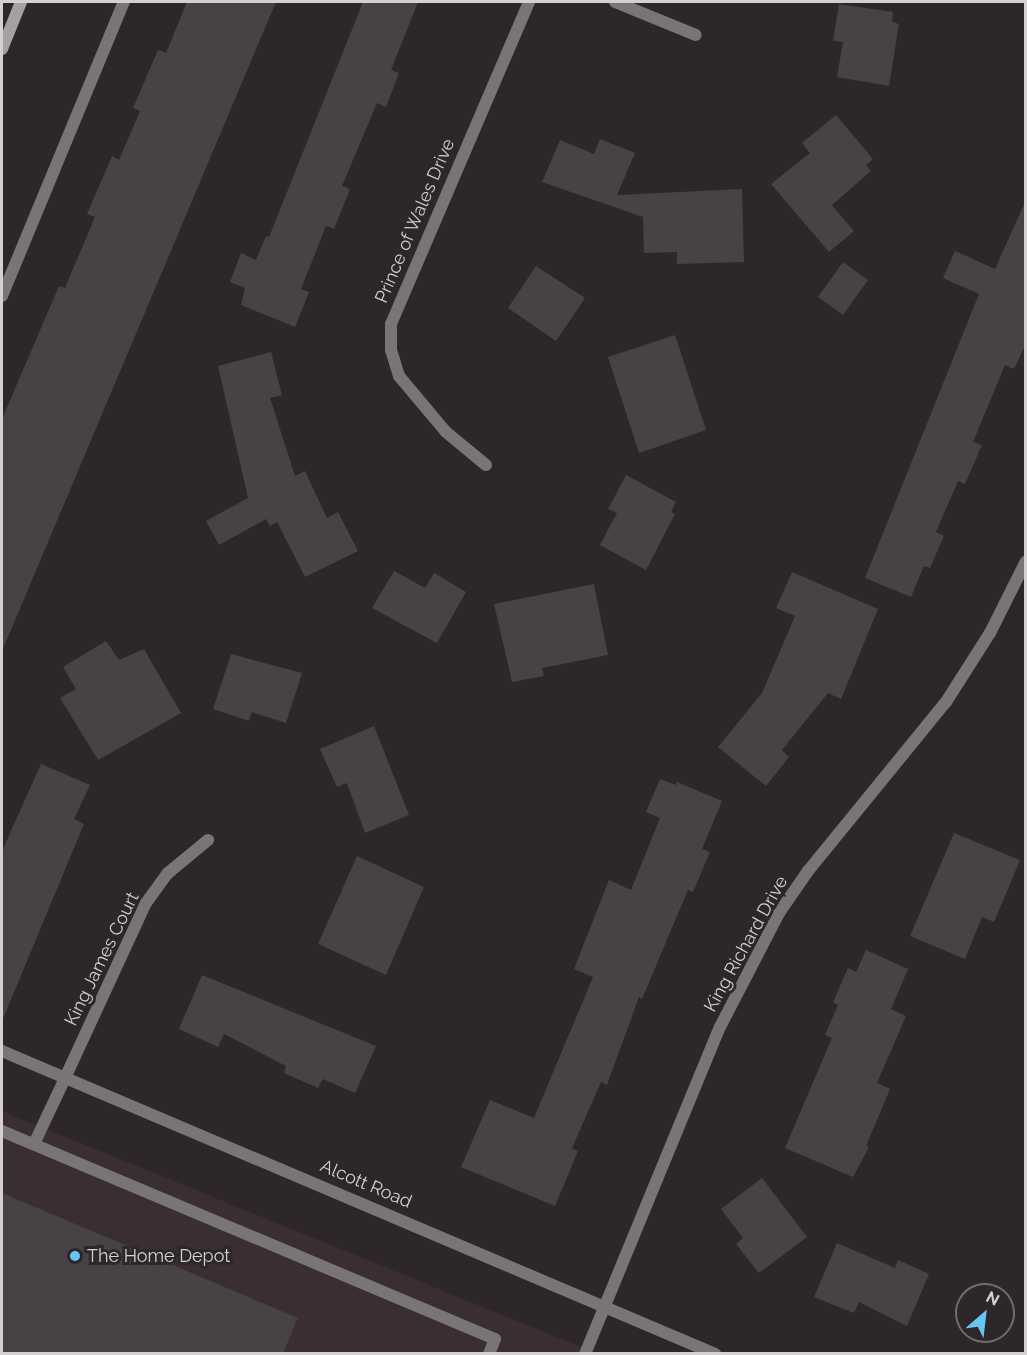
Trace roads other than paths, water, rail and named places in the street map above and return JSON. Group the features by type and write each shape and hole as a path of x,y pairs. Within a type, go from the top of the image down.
{"street":[{"path":"2,49 21,2"},
{"path":"2,296 124,2"},
{"name":"Prince of Wales Drive","path":"486,465 446,432 399,376 391,350 392,324 529,2"},
{"path":"615,2 696,35"},
{"name":"King Richard Drive","path":"585,1353 720,1027 779,913 808,871 946,702 990,633 1026,561"},
{"name":"King James Court","path":"34,1144 146,903 168,873 208,840"},
{"name":"Alcott Road","path":"2,1051 715,1353"},
{"path":"2,1131 495,1339 489,1353"}],"place":[{"name":"The Home Depot","path":"75,1256"}]}
